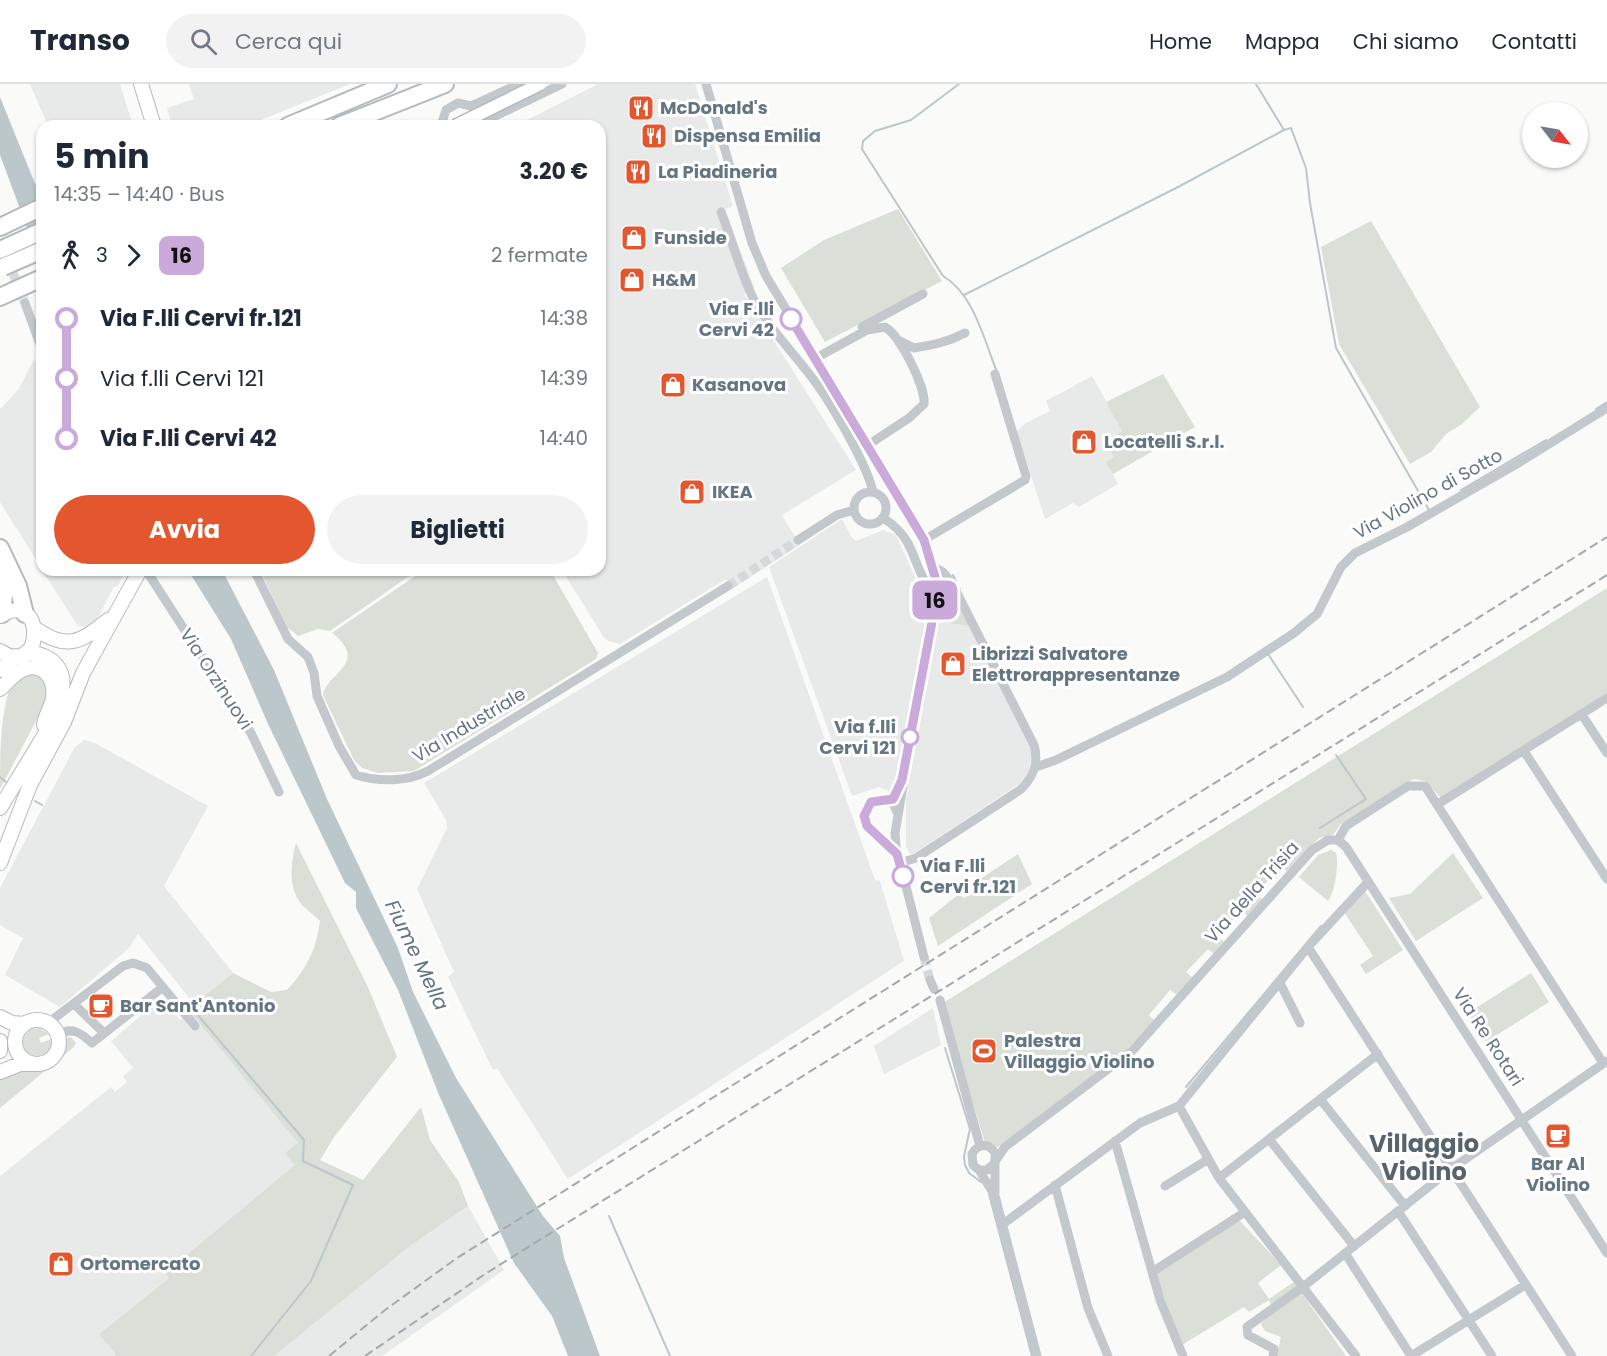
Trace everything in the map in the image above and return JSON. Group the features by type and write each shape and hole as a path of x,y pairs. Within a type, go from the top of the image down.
{"highway":[{"path":"302,120 388,84"},
{"path":"354,120 445,84"},
{"path":"0,227 36,210"},
{"path":"0,250 36,234"},
{"path":"1,267 36,252"},
{"path":"8,297 36,281"},
{"path":"0,548 18,586 25,614"},
{"path":"1,615 7,564"}],"main road":[{"path":"141,84 152,120"},
{"path":"0,808 83,673 112,616 136,576"},
{"path":"1,615 13,611 25,614 36,629 54,640 74,642 85,638 112,616"},
{"path":"0,670 34,643 36,629"},
{"path":"0,651 45,655 53,661 61,677 62,694 43,736"},
{"path":"0,689 17,672 27,667 40,668 49,675 53,697 44,718 43,736"},
{"path":"0,863 30,786 64,722 83,673"},
{"path":"0,1017 12,1023 25,1024 36,1020 48,1023 58,1035 59,1046 54,1057 46,1062 20,1064 0,1072"},
{"path":"0,1065 25,1024"},
{"path":"0,1025 16,1042 21,1058 33,1064"},
{"path":"0,1041 0,1051"}],"street":[{"path":"471,106 519,84"},
{"path":"467,120 540,84"},
{"path":"487,120 561,84"},
{"path":"706,84 752,243 766,276 924,540 933,566 935,590 932,622 895,825 899,859 924,957"},
{"path":"440,120 451,105 458,103 471,106 479,114 480,120"},
{"path":"721,212 753,298 785,346 812,377 861,461 873,492 885,502 883,518 876,524 867,524 859,519 854,510"},
{"path":"814,356 923,294"},
{"path":"8,297 36,341"},
{"path":"814,356 871,328 885,327 898,340 922,387 924,404 909,418 868,445"},
{"path":"898,340 914,348 934,343 944,344 965,333"},
{"path":"924,540 1025,480 1026,476 994,374"},
{"name":"Via Violino di Sotto","path":"1036,767 1056,760 1227,677 1307,623 1325,603 1341,567 1355,553 1510,468 1607,408"},
{"path":"854,510 859,497 873,492"},
{"path":"798,540 837,515 854,510"},
{"path":"883,518 898,528 908,539 924,580 935,590"},
{"path":"899,859 916,858 1020,790 1030,779 1036,767 1034,745 952,583 943,572 933,566"},
{"name":"Via Orzinuovi","path":"150,576 251,733 279,792"},
{"name":"Via Industriale","path":"257,576 288,639 308,657 314,673 317,696 339,746 356,775 383,780 418,776 428,771 728,585"},
{"path":"1438,804 1582,716 1607,698"},
{"path":"1582,716 1607,753"},
{"path":"1524,751 1607,879"},
{"path":"899,859 867,826 865,811 876,800 889,801 896,795 902,780"},
{"name":"Via della Trisia","path":"995,1162 1005,1148 1122,1061 1312,849 1322,842 1338,840 1346,826 1408,786 1425,786 1438,804 1605,1062"},
{"path":"889,801 898,815"},
{"path":"876,833 887,832 895,825"},
{"name":"Via Re Rotari","path":"1338,840 1346,847 1523,1121 1604,1240 1607,1253"},
{"path":"1003,1224 1140,1123 1179,1106 1308,947 1368,882"},
{"path":"1308,947 1572,1356"},
{"path":"48,1023 75,1005 123,966 133,963 147,968 195,1026"},
{"path":"1280,983 1300,1023"},
{"path":"58,1035 66,1030 74,1030 92,1043 163,987"},
{"path":"940,1000 980,1146"},
{"path":"75,1005 104,1034"},
{"path":"1219,1178 1378,1054"},
{"path":"1273,1356 1271,1347 1248,1335 1247,1327 1304,1286 1452,1169 1605,1062"},
{"path":"1320,1100 1402,1209 1492,1356"},
{"path":"1179,1106 1219,1178 1356,1356"},
{"path":"1269,1139 1354,1246"},
{"path":"1114,1141 1152,1272 1183,1356"},
{"path":"1005,1148 993,1149 980,1146 974,1150 971,1158 973,1165 980,1170 995,1196 1037,1356"},
{"path":"993,1149 995,1196"},
{"path":"1165,1186 1207,1160"},
{"path":"980,1170 987,1170 995,1162"},
{"path":"1054,1185 1088,1308 1108,1356"},
{"path":"1152,1272 1245,1212"},
{"path":"1345,1253 1411,1356 1526,1285"}],"shaded area":[{"path":"30,84 120,84 131,120 45,120"},
{"path":"189,84 350,84 261,120 170,120 167,108 194,99"},
{"path":"598,84 695,84 733,206 725,209 754,287 744,294 856,470 782,515 800,545 732,589 726,579 620,644 608,641 603,636 566,576 606,576 606,120 527,120"},
{"path":"0,97 36,186 36,252 0,155"},
{"path":"898,209 942,281 825,342 781,268 824,240"},
{"path":"1371,221 1480,407 1462,424 1446,434 1431,452 1410,464 1339,344 1321,247"},
{"path":"34,359 36,363 36,559 0,502 0,409 19,389"},
{"path":"1163,374 1195,427 1113,474 1106,462 1114,457 1106,442 1122,431 1106,402"},
{"name":"Locatelli S.r.l.","path":"1092,376 1123,431 1114,457 1107,462 1118,484 1079,507 1073,503 1045,519 1017,432 1024,424 1050,411 1046,401"},
{"path":"842,519 856,541 883,530 896,535 922,592 930,601 896,779 889,791 879,787 852,796 769,567"},
{"path":"46,576 123,576 118,586 114,587 93,627 78,626"},
{"path":"192,576 225,576 274,670 327,799 398,948 413,992 456,1078 543,1216 560,1236 564,1258 600,1356 568,1356 552,1316 514,1263 439,1095 398,990 356,908 356,892 345,883 269,726 231,639"},
{"path":"263,576 409,576 330,631 318,629 298,636 287,627"},
{"path":"415,576 553,576 598,653 596,659 414,771 378,773 362,768 354,760 323,695 347,660 347,652 343,643 332,633"},
{"path":"767,577 875,880 880,881 904,961 568,1179 497,1068 493,1070 448,977 454,972 417,889 447,828 446,820 424,783"},
{"path":"1607,588 1607,694 1441,798 1425,781 1414,779 1341,824 1333,835 1319,838 1287,871 1281,866 1256,894 1262,899 1248,916 1241,911 1218,936 1224,942 1214,954 1208,949 1186,972 1193,978 1177,995 1170,990 1149,1015 1154,1020 1119,1058 1003,1145 997,1147 985,1143 943,1003"},
{"path":"948,592 953,595 970,626 939,622 941,596"},
{"path":"939,622 970,626 1028,738 1032,757 1028,773 1019,784 913,854 909,853 906,846 906,799"},
{"path":"40,671 48,688 45,704 0,789 2,731 9,689 14,677"},
{"path":"84,740 95,743 208,806 164,886 233,973 194,1004 138,934 129,948 60,1007 5,975 23,938 0,925 0,888 75,747"},
{"path":"296,843 367,985 397,1057 334,1137 320,1160 363,1180 421,1107 430,1140 459,1182 468,1206 410,1246 274,1356 117,1356 99,1334 169,1278 165,1273 295,1165 285,1153 298,1143 191,1013 194,1004 233,973 271,992 287,990 300,975 313,949 320,921 301,904 293,887 292,865"},
{"path":"1331,850 1336,853 1337,871 1333,891 1328,901 1299,877 1318,855"},
{"path":"1453,853 1483,898 1416,941 1389,898 1410,894"},
{"path":"1018,854 1032,884 938,946 929,918 959,894 964,898 979,889 977,881"},
{"path":"1365,891 1403,950 1366,974 1360,965 1373,956 1344,912"},
{"path":"1531,973 1549,1002 1486,1042 1468,1013"},
{"path":"162,998 180,1020 191,1013 298,1143 296,1165 166,1273 169,1278 99,1334 117,1356 0,1356 0,1176 111,1087 115,1092 127,1082 123,1076 133,1068 111,1041"},
{"path":"933,1008 941,1045 884,1074 874,1046"},
{"path":"39,1028 49,1034 39,1038 41,1043 51,1039 51,1048 45,1055 35,1057 25,1051 22,1039 29,1030"},
{"path":"71,1037 76,1043 74,1047 0,1108 0,1080 14,1073 46,1066 59,1054 65,1038"},
{"path":"468,1206 504,1270 382,1356 274,1356 410,1246"},
{"path":"1239,1220 1281,1265 1258,1283 1269,1299 1294,1282 1346,1356 1277,1356 1281,1337 1265,1331 1261,1324 1273,1309 1269,1300 1249,1312 1244,1307 1182,1345 1155,1274"}],"waterway":[{"path":"959,84 911,120 875,131 863,141 862,149 943,276 963,294 977,319 997,372"},
{"path":"964,295 1180,186 1284,130 1256,84"},
{"path":"1284,130 1291,128 1306,168 1310,203 1336,348 1429,510"},
{"path":"1596,409 1607,402"},
{"path":"1461,490 1546,440"},
{"path":"953,575 960,589"},
{"path":"1268,654 1303,707"},
{"path":"1320,828 1366,799 1336,755"},
{"path":"0,777 7,783"},
{"path":"35,801 42,805"},
{"path":"1186,1087 1321,926"},
{"path":"197,1014 304,1140 303,1161 353,1185 311,1281 251,1356"},
{"path":"945,1048 970,1129 964,1156 965,1165 969,1173 981,1182"},
{"path":"989,1194 1032,1356"},
{"path":"609,1216 670,1356"}],"tunnel":[{"path":"8,261 25,303"},
{"path":"728,586 798,540"},
{"path":"924,957 930,980"}],"railway":[{"path":"329,1356 385,1310 457,1258 1607,537"},
{"path":"365,1356 485,1274 1607,575"}],"bus line":[{"name":"16","path":"791,319 917,526 933,566 935,599 932,622 902,780 893,799 871,802 864,816 867,826 897,854 903,876"}],"place":[{"name":"McDonald's","path":"641,108"},
{"name":"Dispensa Emilia","path":"654,136"},
{"name":"La Piadineria","path":"638,172"},
{"name":"Funside","path":"634,238"},
{"name":"H&M","path":"632,280"},
{"name":"Via F.lli Cervi 42","path":"791,319"},
{"name":"Kasanova","path":"673,385"},
{"name":"Locatelli S.r.l.","path":"1084,442"},
{"name":"IKEA","path":"692,492"},
{"name":"Librizzi Salvatore Elettrorappresentanze","path":"953,664"},
{"name":"Via f.lli Cervi 121","path":"910,737"},
{"name":"Via F.lli Cervi fr.121","path":"903,876"},
{"name":"Bar Sant'Antonio","path":"101,1006"},
{"name":"Palestra Villaggio Violino","path":"984,1051"},
{"name":"Bar Al Violino","path":"1558,1136"},
{"name":"Ortomercato","path":"61,1264"}],"district":[{"name":"Villaggio Violino","path":"1424,1158"}],"water label":[{"name":"Fiume Mella","path":"417,955"}]}
